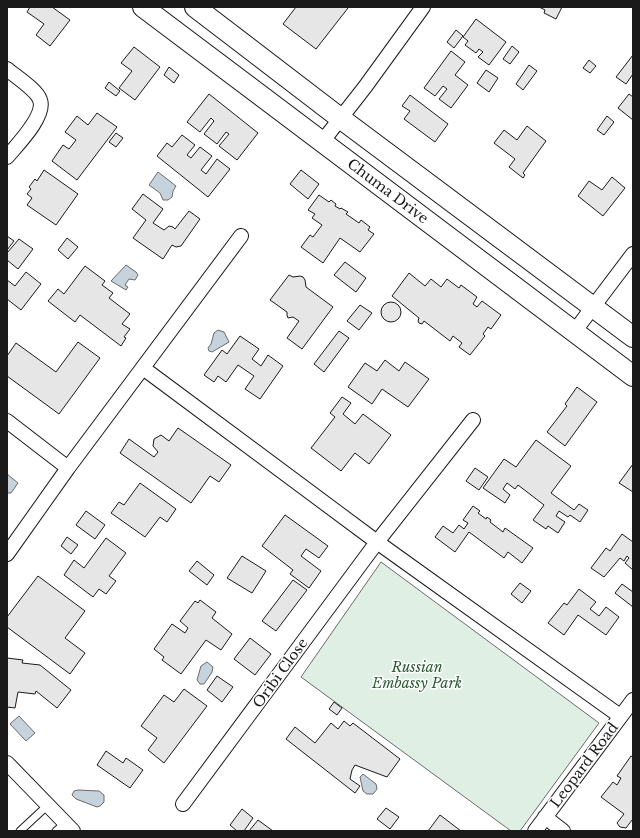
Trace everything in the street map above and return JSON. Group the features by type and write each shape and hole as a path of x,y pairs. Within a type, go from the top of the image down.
{"main road":[{"name":"Chuma Drive","path":"143,7 633,376"},
{"path":"195,7 340,118 633,337"}],"street":[{"path":"322,142 424,7"},
{"path":"7,69 36,94 40,100 41,108 32,126 7,157"},
{"path":"7,554 68,468 241,236"},
{"path":"574,332 633,254"},
{"path":"143,368 376,542 620,716"},
{"name":"Oribi Close","path":"183,804 376,542 473,420"},
{"path":"7,421 68,468"},
{"name":"Leopard Road","path":"535,831 633,700"},
{"path":"7,763 48,805 64,828"},
{"path":"545,817 563,831"}],"lane":[{"path":"20,831 48,805"}],"green space":[{"name":"Russian Embassy Park","path":"381,562 599,723 520,831 511,831 301,677"}],"shaded area":[{"path":"158,172 176,186 172,197 168,200 163,200 160,193 149,185"},
{"path":"126,265 138,275 135,280 129,279 125,285 128,287 126,290 111,281"},
{"path":"218,330 224,332 229,342 212,352 209,351 208,348 211,344 214,333"},
{"path":"7,474 18,483 11,493 7,493"},
{"path":"207,662 213,667 212,672 204,684 200,684 197,680 201,666"},
{"path":"19,716 35,733 26,741 10,724"},
{"path":"363,774 376,784 377,789 373,794 367,794 363,791 360,777"},
{"path":"74,791 99,791 104,795 104,802 97,807 76,799 72,795"}],"building":[{"path":"30,7 52,7 70,20 50,46 36,35 44,24 27,12"},
{"path":"296,7 348,8 316,49 283,24"},
{"path":"539,7 562,7 556,19 544,13 545,10"},
{"path":"476,19 506,42 489,65 478,57 483,52 479,49 476,53 465,45 468,41 463,37"},
{"path":"456,30 463,36 454,48 447,42"},
{"path":"512,46 519,52 510,64 503,59"},
{"path":"134,47 160,67 135,100 119,88 132,71 121,63"},
{"path":"451,51 465,62 455,75 468,85 451,108 439,99 447,89 443,86 435,96 424,88"},
{"path":"633,55 633,74 626,84 616,77"},
{"path":"589,60 596,66 590,73 583,68"},
{"path":"529,65 537,71 523,90 516,84"},
{"path":"169,67 179,75 174,83 164,75"},
{"path":"486,70 498,78 489,92 477,83"},
{"path":"109,82 120,91 116,96 105,88"},
{"path":"209,94 258,133 237,160 219,146 229,134 226,132 217,144 204,134 214,121 211,118 200,132 187,122"},
{"path":"629,94 633,97 633,120 618,108"},
{"path":"410,95 448,124 435,142 404,119 410,111 402,106"},
{"path":"97,113 117,127 77,180 52,161 63,145 69,149 76,140 65,132 77,116 88,125"},
{"path":"607,116 614,122 604,135 597,130"},
{"path":"527,126 546,141 523,173 525,175 523,178 509,167 515,159 494,143 504,130 517,140"},
{"path":"116,133 123,138 116,147 109,142"},
{"path":"182,135 195,145 187,155 191,158 200,147 212,156 201,170 206,174 217,159 230,169 208,197 157,156 167,143 172,147"},
{"path":"44,170 78,194 56,225 27,205 32,198 27,194 31,189 29,187 35,179 37,181"},
{"path":"301,170 319,184 308,199 290,184"},
{"path":"612,177 625,188 603,216 578,196 589,181 602,190"},
{"path":"143,194 163,209 153,223 164,230 169,226 175,229 189,211 200,219 181,246 176,247 172,245 163,259 133,238 146,220 132,209"},
{"path":"319,195 329,202 331,200 336,204 335,206 348,212 346,214 359,223 361,220 370,227 368,230 374,234 360,252 340,238 323,263 301,247 310,235 313,237 322,225 312,218 315,214 308,210"},
{"path":"7,236 14,241 7,250"},
{"path":"67,238 78,247 68,259 58,250"},
{"path":"19,239 33,249 18,269 7,260 7,253"},
{"path":"345,262 366,278 356,292 334,275"},
{"path":"85,266 105,281 102,285 113,293 109,298 130,314 122,324 130,329 124,337 126,338 121,346 80,315 75,322 48,301 58,289 64,294"},
{"path":"26,272 41,284 21,310 7,299 7,280 15,286"},
{"path":"409,273 425,286 431,279 441,287 447,279 459,288 461,285 477,297 473,304 477,307 482,301 501,315 491,329 488,327 483,334 485,336 470,355 459,347 462,343 453,336 450,341 424,321 422,324 419,323 419,318 392,296"},
{"path":"289,275 293,277 303,277 306,287 333,307 302,349 287,338 299,321 293,317 288,318 287,312 270,300"},
{"path":"391,302 398,305 401,312 398,319 391,322 384,319 381,312 384,305"},
{"path":"360,305 372,313 359,330 347,321"},
{"path":"339,331 349,338 324,372 314,364"},
{"path":"240,336 259,349 252,359 261,366 268,355 283,366 260,399 245,389 254,376 238,365 226,382 218,376 214,382 204,375 222,350 227,354"},
{"path":"78,342 100,358 59,414 7,376 7,356 16,343 56,372"},
{"path":"385,360 399,371 405,362 429,379 408,407 382,389 372,404 348,387 365,363 377,371"},
{"path":"577,387 597,402 565,446 547,432 567,406 565,404"},
{"path":"342,397 351,403 343,414 355,424 363,414 391,435 369,464 355,453 341,471 311,448 335,417 330,413"},
{"path":"178,428 231,465 219,482 210,476 191,503 120,453 129,439 154,457 158,452 153,446 154,439 161,435 169,441"},
{"path":"536,440 571,466 551,493 574,510 579,504 588,510 580,522 570,515 568,517 559,511 556,516 565,522 558,533 548,526 546,529 533,520 544,505 518,485 515,489 507,483 503,489 510,495 505,503 483,488 504,459 516,467"},
{"path":"633,464 633,492 619,483"},
{"path":"475,468 488,477 479,490 466,481"},
{"path":"140,483 176,509 167,522 160,517 145,537 111,513 119,502 124,505"},
{"path":"473,506 480,511 478,513 486,519 487,517 491,520 490,522 503,532 505,528 533,548 522,563 508,552 504,558 469,532 455,552 435,537 443,526 453,533 459,525 464,529 468,523 463,520"},
{"path":"86,511 105,525 95,539 76,525"},
{"path":"285,515 328,546 319,558 306,549 301,556 321,571 309,588 290,574 293,570 262,546"},
{"path":"622,534 633,542 633,570 625,563 629,558 627,556 624,561 620,558 604,577 591,568 606,548 610,551"},
{"path":"67,537 78,545 71,554 61,546"},
{"path":"106,538 126,553 109,576 116,581 106,594 99,589 93,597 64,575 74,560 84,568"},
{"path":"242,556 266,571 252,593 227,578"},
{"path":"197,561 214,575 207,585 189,571"},
{"path":"38,576 85,611 65,638 85,653 70,674 7,627 7,617"},
{"path":"293,580 307,590 276,631 262,621"},
{"path":"520,583 531,591 522,603 511,594"},
{"path":"622,584 633,592 633,607 615,593"},
{"path":"579,589 596,602 590,609 599,616 606,607 619,617 606,635 578,615 564,635 548,623 564,603 567,605"},
{"path":"200,600 216,612 212,618 232,634 221,650 206,640 181,674 162,660 164,657 154,649 172,624 185,633 188,628 180,621 195,601 198,603"},
{"path":"250,638 271,654 255,675 234,659"},
{"path":"7,658 23,660 22,663 40,665 71,690 57,708 36,691 35,694 18,692 15,708 7,707"},
{"path":"217,676 233,687 222,702 207,690"},
{"path":"184,689 207,706 164,763 148,750 157,738 141,726 164,695 174,702"},
{"path":"334,702 342,708 337,715 329,709"},
{"path":"344,721 350,726 353,723 400,759 387,777 355,765 350,779 360,786 355,793 286,739 295,727 315,743 331,723 338,729"},
{"path":"106,751 123,763 126,758 143,770 130,788 97,765"},
{"path":"631,756 633,757 633,820 626,828 620,827 617,823 624,814 601,797 613,782 617,785 621,778 617,776"},
{"path":"386,808 399,817 390,829 377,819"},
{"path":"242,809 253,818 244,831 237,831 230,825"},
{"path":"440,815 461,831 428,831"},
{"path":"258,820 273,831 249,831"}]}
